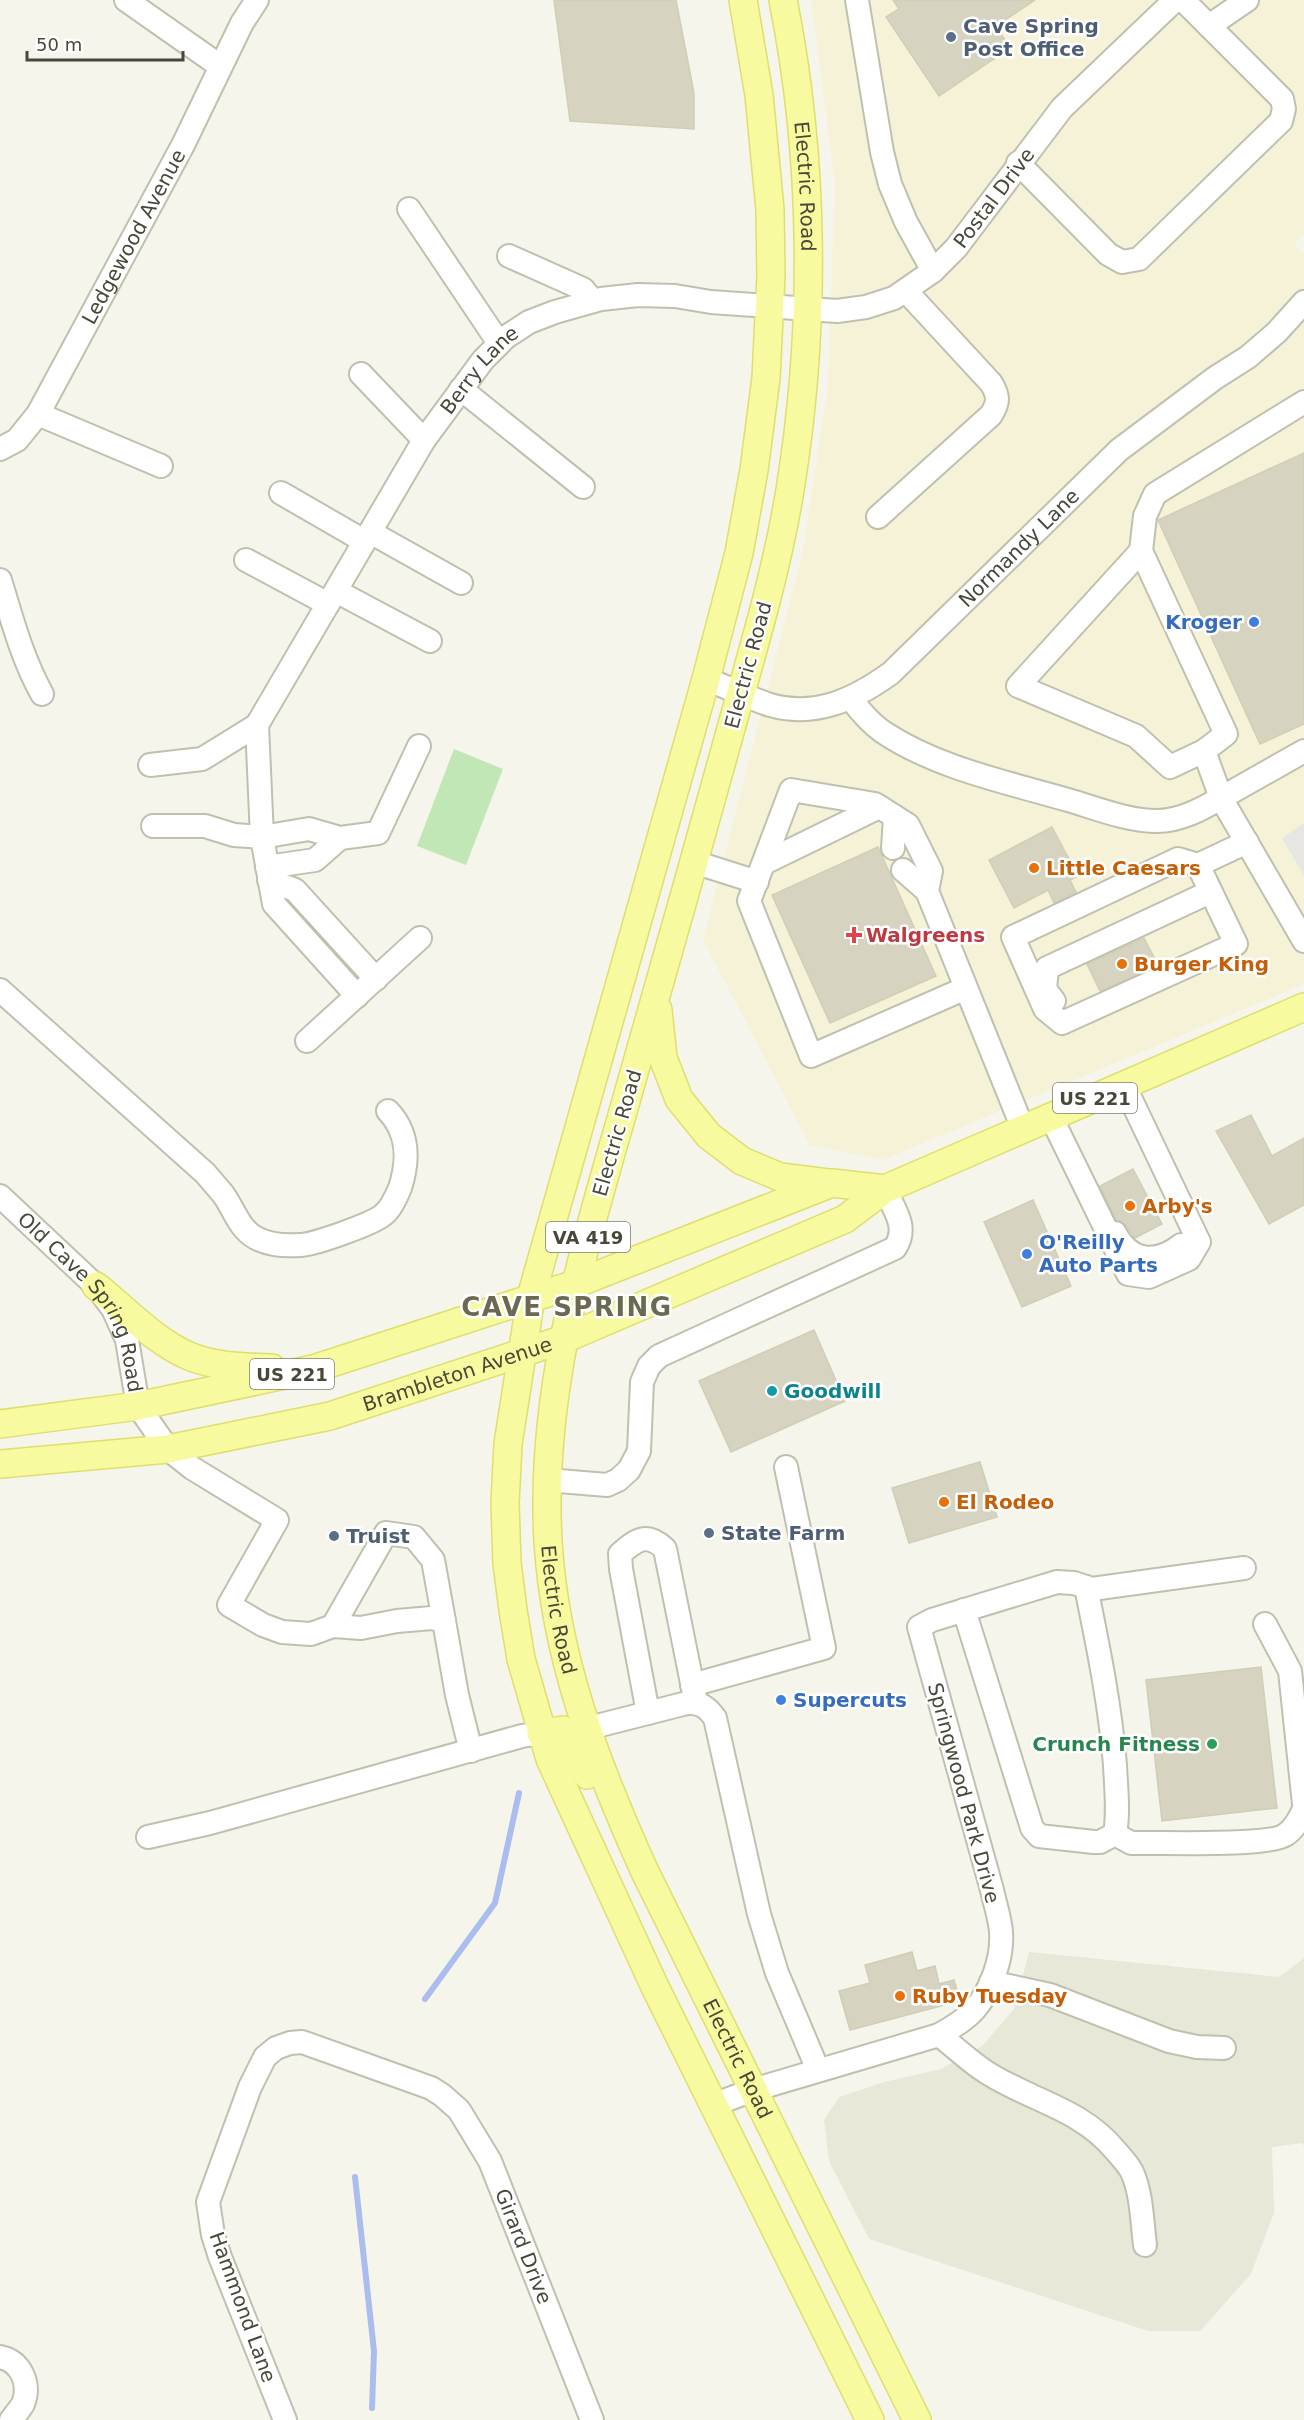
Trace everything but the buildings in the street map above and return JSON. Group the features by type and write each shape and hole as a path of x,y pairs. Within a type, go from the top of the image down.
{"main road":[{"name":"Electric Road","path":"743,0 759,95 770,221 770,307 766,378 754,470 739,553 706,679 531,1297 508,1444 505,1503 507,1563 521,1659 550,1759 645,1965 870,2420"},
{"name":"Electric Road","path":"783,0 798,96 804,164 808,310 802,393 790,489 776,565 575,1284 554,1389 547,1480 548,1542 556,1607 568,1670 585,1729 622,1821 917,2420"},
{"path":"657,993 663,1058 679,1099 709,1136 742,1161 780,1177 832,1183"},
{"name":"Brambleton Avenue","path":"0,1464 168,1449 330,1416 521,1355 564,1339 845,1219 885,1189 1304,1006"},
{"name":"Brambleton Avenue","path":"0,1424 138,1406 313,1369 575,1284 832,1183 885,1189"},
{"path":"96,1286 157,1336 189,1356 233,1367 313,1369"},
{"path":"541,1733 563,1730 592,1785 622,1821"}],"street":[{"path":"126,0 220,66"},
{"name":"Ledgewood Avenue","path":"1,454 17,440 38,414 183,145 242,23 257,0"},
{"path":"857,0 882,152 890,184 906,222 933,271"},
{"name":"Postal Drive","path":"770,307 837,311 867,307 894,298 933,271 956,248 1018,163 1062,108 1175,0"},
{"path":"1018,163 1108,254 1122,262 1139,259 1281,121 1284,109 1281,99 1183,0"},
{"path":"1209,26 1247,0"},
{"path":"409,209 499,343"},
{"path":"509,256 583,289 593,302"},
{"path":"878,517 991,415 997,406 998,394 991,383 906,291"},
{"name":"Berry Lane","path":"257,725 424,440 483,360 499,343 529,322 555,312 593,302 638,295 770,307"},
{"name":"Normandy Lane","path":"706,679 772,705 798,708 825,706 851,699 866,691 891,673 1119,450 1215,378 1248,357 1277,332 1304,302"},
{"path":"361,374 424,440"},
{"path":"461,389 583,487"},
{"path":"1141,551 1018,686 1136,736 1170,767 1204,751 1226,734 1141,551 1145,516 1155,494 1304,402"},
{"path":"38,414 161,466"},
{"path":"281,493 461,583"},
{"path":"246,560 430,640"},
{"path":"0,580 18,638 32,676 42,694"},
{"path":"851,699 865,717 883,732 927,756 966,770 1128,817 1158,821 1195,813 1304,751"},
{"path":"150,765 202,759 257,725 262,837 274,904 357,996"},
{"path":"153,826 205,826 234,835 262,837 309,829 340,837 378,832 419,746"},
{"path":"1204,751 1221,798 1304,941"},
{"path":"927,891 931,871 908,825 875,804 792,790 749,901 810,1056 966,988"},
{"path":"694,862 760,872 887,812"},
{"path":"887,812 893,848"},
{"path":"268,873 315,860 340,837"},
{"path":"1198,866 1236,944 1062,1023 1046,1009 1013,937 1178,859 1198,866 1247,842"},
{"path":"903,870 927,891 1023,1129"},
{"path":"268,873 295,890 376,979"},
{"path":"1084,1013 1059,1008 1045,989 1047,968 1210,892"},
{"path":"307,1041 420,938"},
{"path":"0,990 87,1065 205,1173 222,1193 246,1231 257,1238 278,1244 307,1244 373,1222 385,1214 396,1198 406,1170 406,1148 402,1131 388,1111"},
{"path":"1051,1117 1128,1274 1149,1276 1189,1259 1199,1242 1124,1085"},
{"path":"547,1480 607,1485 618,1480 629,1470 639,1451 642,1382 649,1366 660,1356 895,1248 901,1239 903,1228 885,1189"},
{"name":"Old Cave Spring Road","path":"0,1196 96,1286 113,1309 127,1340 138,1406 168,1449 192,1468 277,1520 229,1605 263,1625 282,1632 311,1634 333,1626"},
{"path":"585,1729 648,1713 693,1690 824,1648 786,1467"},
{"path":"444,1621 432,1618 397,1621 361,1628 333,1626 386,1533 414,1537 434,1560 457,1695 471,1751"},
{"path":"648,1713 620,1562 620,1554 633,1542 642,1539 655,1540 665,1549 693,1690 715,1718 759,1914 777,1973 818,2070"},
{"name":"Springwood Park Drive","path":"714,2105 753,2090 939,2035 957,2025 974,2010 991,1982 999,1957 1001,1932 977,1833 919,1630 923,1624 1057,1582 1086,1587 1105,1587 1244,1568"},
{"path":"1086,1587 1100,1648 1108,1700 1117,1799 1115,1834"},
{"path":"964,1610 1032,1828 1039,1836 1094,1842 1100,1842 1115,1834"},
{"path":"1265,1624 1290,1671 1304,1804"},
{"path":"148,1837 210,1823 522,1736 541,1733"},
{"path":"1115,1834 1131,1843 1258,1842 1284,1835 1299,1821 1304,1809"},
{"path":"991,1982 1050,1995 1169,2041 1197,2047 1224,2048"},
{"path":"939,2035 985,2072 1018,2090 1058,2106 1104,2136 1132,2172 1141,2208 1145,2245"},
{"name":"Hammond Lane","path":"285,2420 220,2257 213,2235 208,2202 250,2087 265,2057 276,2048 302,2042 430,2088"},
{"name":"Girard Drive","path":"430,2088 459,2110 490,2161 592,2420"},
{"path":"0,2357 14,2362 25,2378 26,2392 22,2405 12,2420"}],"shaded area":[{"path":"811,0 1304,0 1304,233 1294,244 1304,254 1304,984 883,1160 810,1145 703,940 803,551 828,385 835,183"},
{"path":"1304,823 1304,875 1282,838"},
{"path":"1029,1952 1279,1977 1304,1958 1304,2146 1302,2143 1272,2147 1274,2213 1251,2274 1200,2331 1148,2331 869,2239 829,2161 824,2120 839,2097 884,2082 941,2069 982,2046 1014,2009"}],"green space":[{"path":"454,749 503,769 466,865 417,846"}],"waterway":[{"path":"425,1999 495,1903 519,1793"},
{"path":"355,2177 374,2351 372,2408"}],"place":[{"name":"Cave Spring Post Office","path":"951,37"},
{"name":"Kroger","path":"1254,622"},
{"name":"Little Caesars","path":"1034,868"},
{"name":"Walgreens","path":"854,935"},
{"name":"Burger King","path":"1122,964"},
{"name":"Arby's","path":"1130,1206"},
{"name":"O'Reilly Auto Parts","path":"1027,1254"},
{"name":"Goodwill","path":"772,1391"},
{"name":"El Rodeo","path":"944,1502"},
{"name":"State Farm","path":"709,1533"},
{"name":"Truist","path":"334,1536"},
{"name":"Supercuts","path":"781,1700"},
{"name":"Crunch Fitness","path":"1212,1744"},
{"name":"Ruby Tuesday","path":"900,1996"}],"district":[{"name":"CAVE SPRING","path":"567,1307"}]}
